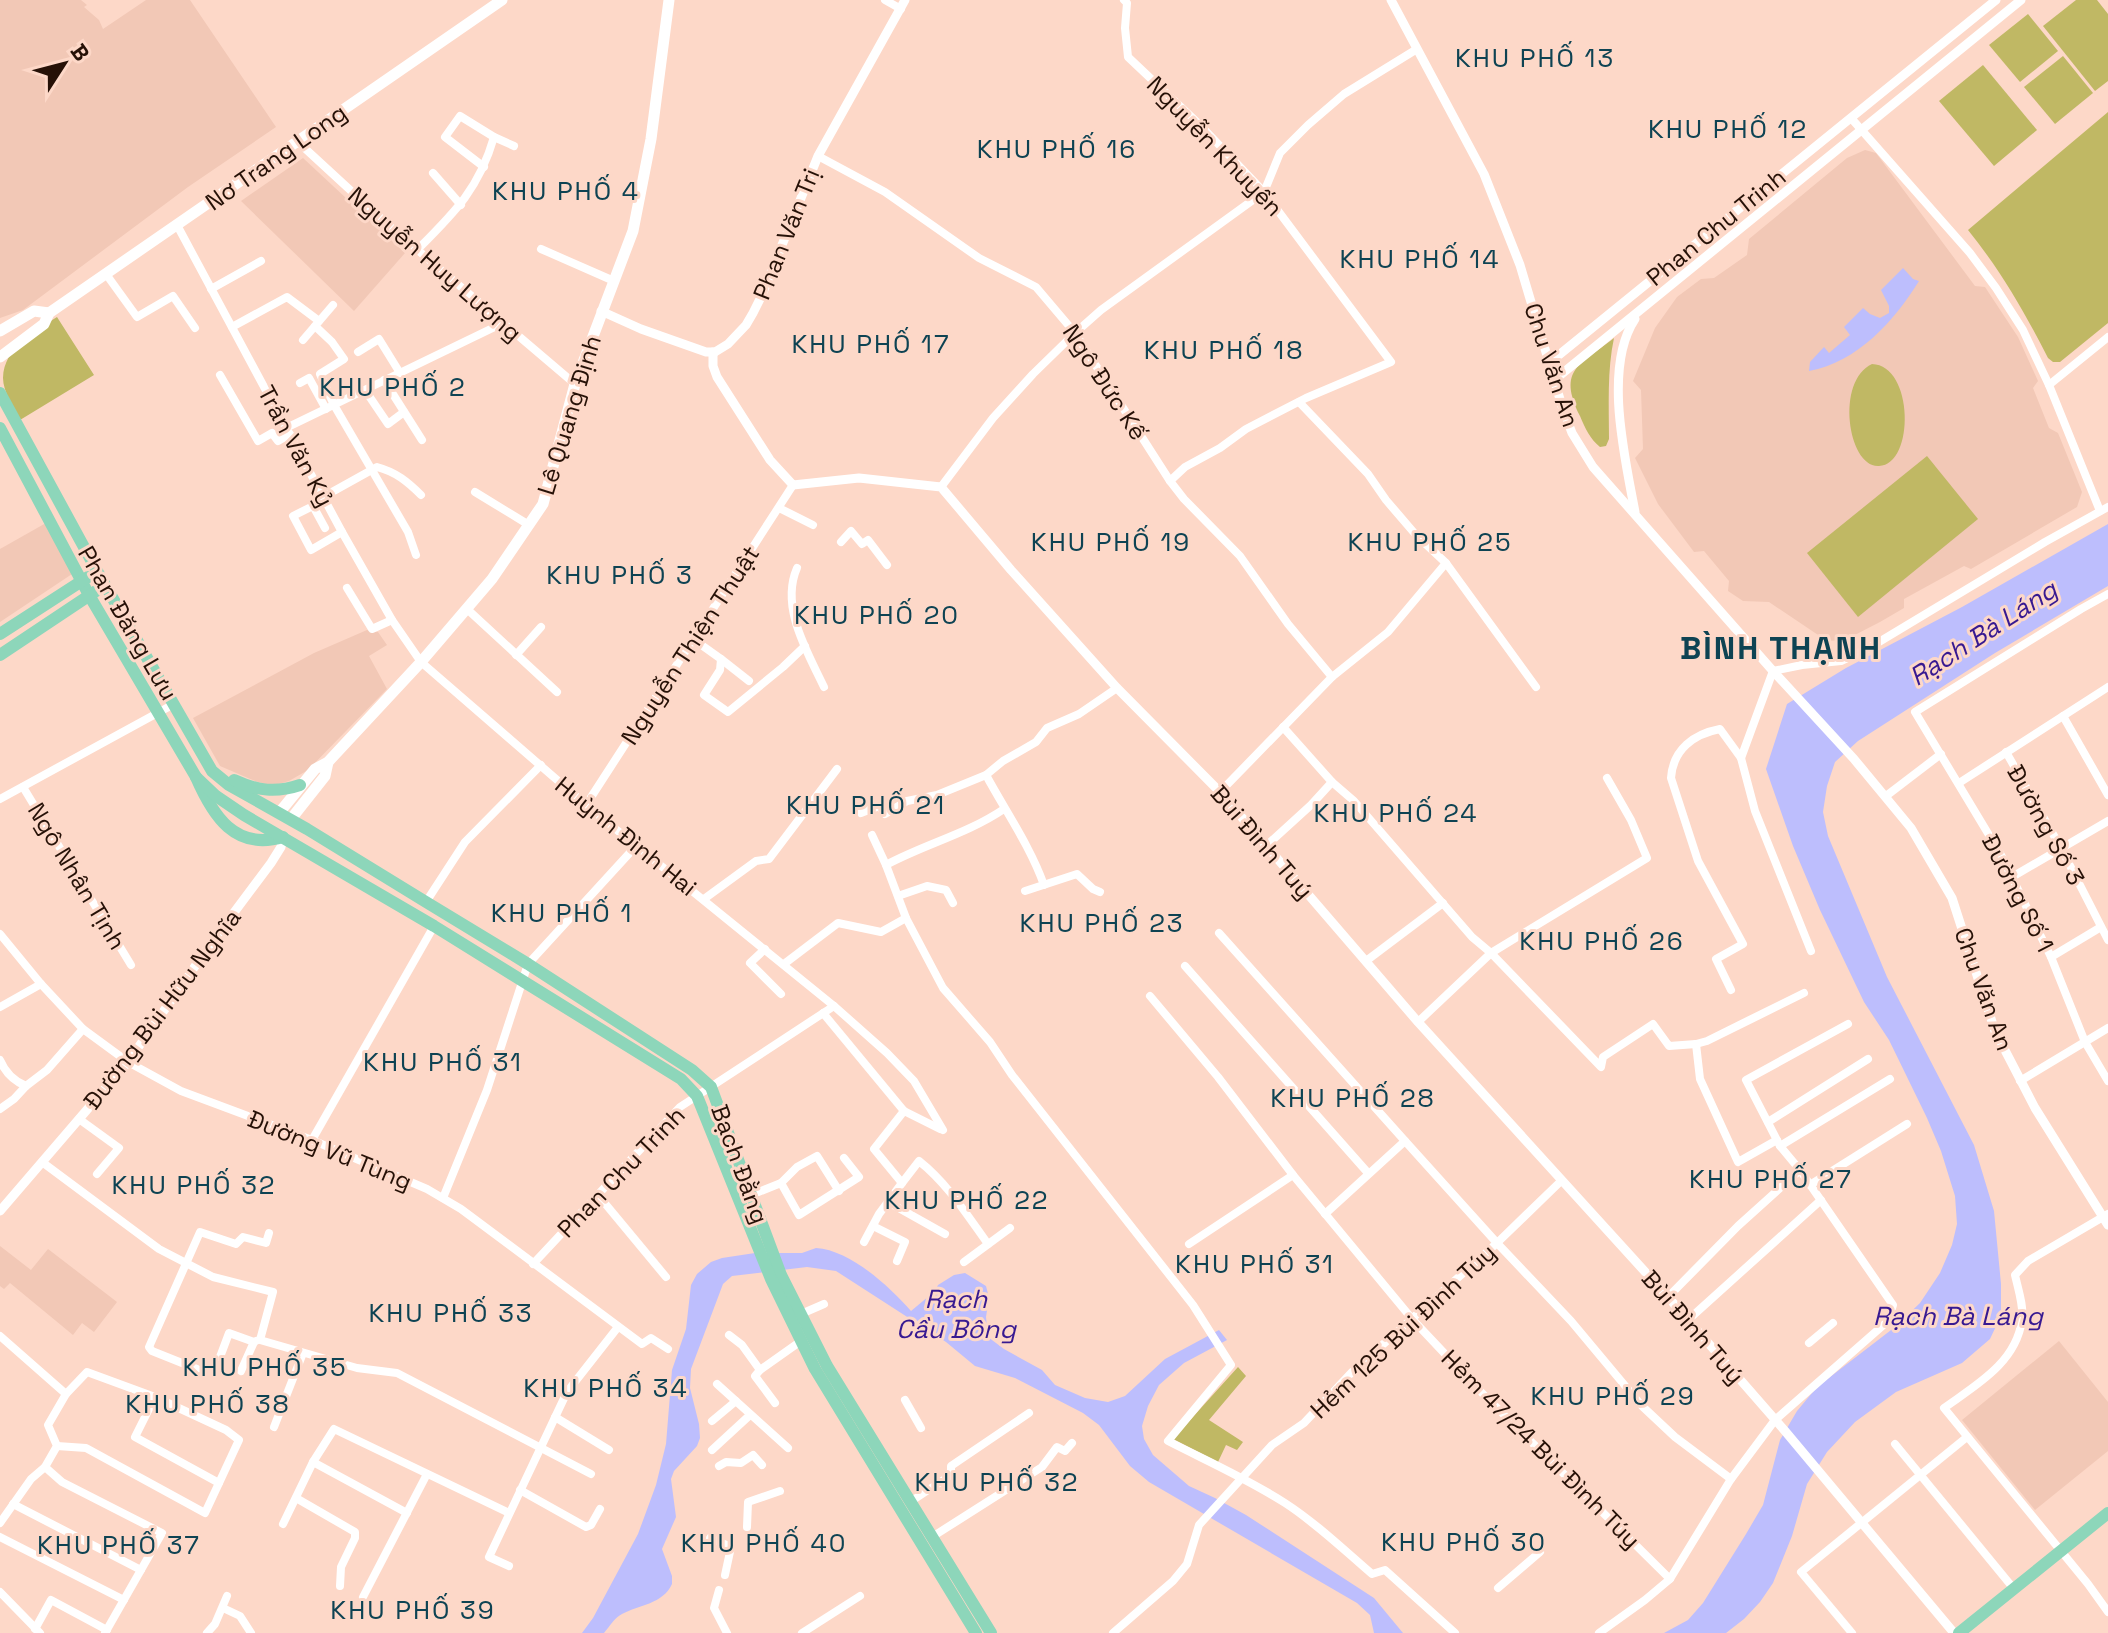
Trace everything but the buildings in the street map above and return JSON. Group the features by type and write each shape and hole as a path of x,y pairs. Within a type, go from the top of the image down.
{"main road":[{"name":"Nơ Trang Long","path":"0,357 44,324 49,313 502,0"},
{"name":"Lê Quang Định","path":"285,816 300,785 315,769 328,762 421,662 492,579 543,504 575,384 633,231 651,139 669,0"},
{"name":"Nơ Trang Long","path":"0,331 34,311 49,313"},
{"name":"Phan Đăng Lưu","path":"0,393 97,571 212,771 229,785 285,816"},
{"name":"Phan Đăng Lưu","path":"0,428 89,595 212,808 230,829 257,842 283,837"},
{"path":"0,634 97,571"},
{"path":"0,655 105,585"},
{"name":"Lê Quang Định","path":"285,816 325,776 328,762"},
{"path":"212,771 265,791 300,785"},
{"name":"Phan Đăng Lưu","path":"196,777 216,796 283,837"},
{"path":"269,828 285,816"},
{"path":"283,837 285,816"},
{"name":"Bạch Đằng","path":"285,816 528,964 692,1070 711,1087 751,1195 763,1244"},
{"name":"Bạch Đằng","path":"283,837 434,926 681,1079 697,1096 815,1369 926,1540 991,1633"},
{"name":"Bạch Đằng","path":"776,1277 801,1314 827,1366 910,1502 926,1540 976,1633"},
{"path":"1957,1633 2108,1513"}],"street":[{"path":"885,0 903,4"},
{"name":"Nguyễn Khuyến","path":"1124,0 1127,3 1125,28 1128,57 1201,126 1264,192 1391,362 1299,402"},
{"name":"Chu Văn An","path":"1391,0 1484,174 1520,265 1553,381 1572,433 1593,467 1854,759 1911,828 1952,898 1995,1031 2020,1081 2106,1219"},
{"name":"Phan Chu Trinh","path":"1549,363 1996,0"},
{"name":"Phan Chu Trinh","path":"1553,381 2021,0"},
{"name":"Phan Văn Trị","path":"713,352 728,344 753,313 818,156 903,4"},
{"path":"1958,31 1968,43"},
{"path":"601,311 701,351 713,352 717,377 770,460 793,485 859,478 941,487 993,418 1075,333 1101,310 1264,192 1280,153 1308,125 1344,94 1417,49"},
{"path":"484,167 445,137 460,116 514,146"},
{"path":"1741,758 1773,671 1841,661 1869,648 2104,509 2023,330 1996,288 1970,253 1851,118"},
{"path":"417,250 461,205 484,167 494,137"},
{"name":"Nguyễn Huy Lượng","path":"298,142 417,250 575,384"},
{"name":"Ngô Đức Kế","path":"818,156 885,192 979,258 1036,287 1075,333 1170,481 1240,556 1288,624 1332,677"},
{"path":"433,173 461,205"},
{"name":"Trần Văn Kỷ","path":"177,225 342,532 392,620 421,662"},
{"path":"1707,235 1717,248"},
{"path":"541,249 614,281"},
{"path":"211,289 261,261"},
{"path":"106,274 137,317 173,296 195,328"},
{"path":"232,327 287,297 317,324 344,359 320,374 330,407"},
{"path":"303,340 333,305"},
{"name":"Phan Chu Trinh","path":"1636,515 1620,431 1619,391 1621,352 1628,329 1642,309"},
{"path":"220,375 258,441 272,433 278,441 288,431 330,407 503,323"},
{"path":"2049,385 2108,337"},
{"path":"358,352 379,339 400,373"},
{"path":"300,383 309,378 372,469 408,532 416,555"},
{"path":"384,380 422,440"},
{"path":"365,390 388,424 404,412"},
{"path":"1170,481 1185,467 1246,429 1299,402 1368,474 1416,535 1446,563 1536,687"},
{"path":"323,497 377,467 407,481 421,495"},
{"name":"Nguyễn Thiện Thuật","path":"586,805 793,485"},
{"name":"Bùi Đình Tuý","path":"941,487 1117,688 1220,792 1418,1022 1668,1297 1861,1522"},
{"path":"475,492 529,525"},
{"path":"325,528 313,506 293,516 311,550 342,532"},
{"path":"779,508 813,525"},
{"path":"841,542 851,531 862,544 868,540 887,565"},
{"path":"1220,792 1332,677 1388,632 1446,563"},
{"path":"797,568 790,590 791,604 805,646 824,687"},
{"path":"347,588 372,629 392,620"},
{"name":"Đường Số 1","path":"2108,594 1915,712 2001,855 2051,957 2085,1042 2108,1081"},
{"path":"467,609 557,692"},
{"path":"516,655 541,627"},
{"path":"693,639 749,681"},
{"path":"721,659 720,670 704,695 728,712 805,646"},
{"name":"Huỳnh Đình Hai","path":"421,662 586,805 834,1006 914,1081 943,1130 904,1111"},
{"path":"1959,783 2108,687"},
{"path":"861,813 879,806 885,814 907,801 937,795 986,775 1036,742 1047,728 1079,714 1117,688"},
{"path":"0,799 174,704"},
{"path":"2063,716 2108,795"},
{"path":"1283,727 1332,782 1354,801 1472,937 1601,1067 1603,1057 1653,1024 1669,1046 1696,1044 1804,993"},
{"path":"1731,990 1716,959 1743,944 1698,861 1671,778 1672,765 1685,745 1702,732 1720,729 1741,758 1755,811 1811,951"},
{"name":"Đường Số 3","path":"2006,752 2061,848 2108,940"},
{"path":"1886,796 1941,754"},
{"path":"426,902 465,842 541,765"},
{"path":"704,899 756,861 769,859 837,769"},
{"path":"986,775 1004,809 1022,833 1044,885"},
{"path":"1418,1022 1491,953 1647,858 1631,820 1607,778"},
{"path":"1266,846 1332,782"},
{"name":"Ngô Nhân Tịnh","path":"23,787 131,965"},
{"path":"886,865 983,823 1004,809"},
{"path":"2012,877 2108,822"},
{"path":"872,835 906,918 943,988 990,1042 1012,1075 1197,1311 1231,1365 1168,1441 1287,1504 1372,1574 1385,1570 1455,1633"},
{"name":"Đường Bùi Hữu Nghĩa","path":"0,1211 128,1062 271,863 283,837"},
{"path":"443,1198 487,1090 528,964 636,846"},
{"path":"1025,891 1077,874 1100,892"},
{"path":"898,896 927,886 946,890 953,903"},
{"path":"1366,961 1443,903"},
{"path":"784,964 838,923 881,932 906,918"},
{"path":"312,1140 434,926"},
{"path":"2051,957 2101,927"},
{"path":"1219,933 1571,1321 1642,1406 1675,1437 1731,1479"},
{"name":"Đường Vũ Tùng","path":"1,938 83,1029 128,1062 181,1091 312,1140 443,1198 642,1344 651,1338 668,1349"},
{"path":"765,949 750,963 781,994"},
{"path":"1185,966 1368,1173"},
{"path":"0,1007 41,984"},
{"name":"Hẻm 47/24 Bùi Đình Túy","path":"1150,996 1413,1320 1479,1390 1670,1579"},
{"name":"Phan Chu Trinh","path":"533,1264 680,1107 834,1006"},
{"path":"823,1013 904,1111 874,1149 902,1183"},
{"path":"1599,1633 1670,1579 1731,1479 1775,1420 1888,1321 1893,1305 1778,1143 1746,1080 1848,1024"},
{"path":"2020,1081 2108,1028"},
{"path":"0,1109 47,1070 83,1029"},
{"path":"1696,1044 1700,1079 1738,1162 1778,1143 1890,1079"},
{"path":"1768,1122 1868,1059"},
{"path":"0,1060 3,1069 26,1086"},
{"path":"79,1119 119,1148 97,1174"},
{"path":"1810,1185 1907,1124"},
{"path":"1325,1214 1405,1141"},
{"path":"751,1195 781,1183 797,1167 817,1156 839,1191"},
{"path":"781,1183 799,1215 859,1177 844,1158"},
{"path":"864,1242 888,1202 919,1161 957,1200 988,1244"},
{"path":"42,1162 159,1249 213,1277 273,1292 257,1341 241,1371"},
{"path":"1668,1297 1738,1226 1800,1170"},
{"path":"1189,1244 1293,1175"},
{"name":"Hẻm 125 Bùi Đình Túy","path":"1113,1633 1173,1581 1187,1564 1199,1525 1272,1445 1304,1423 1352,1372 1413,1320 1561,1181"},
{"path":"598,1195 666,1277"},
{"path":"1688,1320 1821,1200"},
{"path":"888,1202 945,1234"},
{"path":"2106,1219 2028,1261 2015,1275 2023,1317 2011,1349 1988,1376 1944,1408 2108,1612"},
{"path":"873,1226 905,1242 897,1261"},
{"path":"964,1262 1010,1228"},
{"path":"197,1369 149,1347 200,1232 236,1244 243,1237 266,1243 269,1233"},
{"path":"801,1314 824,1304"},
{"path":"1809,1343 1833,1323"},
{"path":"509,1566 489,1557 509,1513 567,1392 618,1327"},
{"path":"220,1357 229,1333 357,1368 397,1373 591,1474"},
{"path":"729,1335 742,1345 760,1370"},
{"path":"0,1336 66,1394"},
{"path":"775,1403 755,1376 801,1341"},
{"path":"274,1427 303,1353"},
{"path":"87,1372 155,1397 226,1430 239,1440 205,1513 86,1448 57,1446 48,1425 66,1394 87,1372"},
{"path":"717,1384 788,1448"},
{"path":"155,1397 135,1437 219,1483"},
{"path":"905,1400 921,1428"},
{"path":"712,1421 736,1401"},
{"path":"910,1502 951,1475 951,1466 1029,1413"},
{"path":"712,1450 750,1415"},
{"path":"555,1417 609,1450"},
{"path":"283,1524 313,1462 334,1429 509,1513"},
{"path":"1852,1633 1801,1572 1967,1437"},
{"path":"926,1540 1042,1467 1057,1447 1065,1451 1072,1443"},
{"path":"1895,1444 2014,1589"},
{"path":"0,1523 31,1479 45,1467 57,1446"},
{"path":"719,1466 726,1462 741,1463 753,1455 762,1465"},
{"path":"313,1462 407,1513"},
{"path":"0,1592 38,1631 51,1600 106,1631 162,1533 62,1482 45,1467"},
{"path":"363,1597 427,1474"},
{"path":"520,1490 586,1527 591,1525 600,1509"},
{"path":"747,1527 748,1502 780,1491"},
{"path":"296,1498 355,1532 341,1567 340,1586"},
{"path":"13,1504 141,1570"},
{"path":"1861,1522 1957,1633"},
{"path":"0,1537 124,1600"},
{"path":"710,1538 731,1547 725,1575"},
{"path":"1498,1588 1540,1552"},
{"path":"719,1590 714,1608 727,1633"},
{"path":"207,1633 215,1624 227,1596"},
{"path":"802,1633 860,1596"},
{"path":"223,1608 240,1616 251,1633"}],"shaded area":[{"path":"0,0 81,0 103,29 146,0 190,0 276,127 188,187 23,310 0,318"},
{"path":"2076,0 2097,0 2108,14 2108,81 2095,91 2043,26"},
{"path":"2028,14 2058,51 2020,82 1989,45"},
{"path":"2063,56 2093,93 2055,124 2024,87"},
{"path":"1983,65 2037,130 1994,166 1939,101"},
{"path":"2108,112 2108,323 2060,362 2053,362 2001,276 1968,230"},
{"path":"1865,150 1876,153 1975,286 1985,287 2018,337 2038,381 2033,388 2049,428 2058,433 2082,492 2077,507 1971,569 1964,566 1904,599 1904,608 1845,640 1827,641 1769,602 1743,601 1728,591 1729,581 1704,551 1694,552 1658,504 1635,458 1643,449 1641,390 1633,381 1655,328 1677,297 1701,279 1714,278 1747,255 1749,239 1847,158"},
{"path":"303,158 405,253 354,311 241,201"},
{"path":"57,317 94,375 20,420 5,389 5,367 14,349"},
{"path":"1614,338 1609,375 1609,439 1606,446 1600,447 1588,433 1573,400 1572,378 1582,362"},
{"path":"1872,364 1886,369 1896,380 1905,415 1899,450 1891,461 1879,466 1868,463 1860,453 1850,422 1853,387 1860,373"},
{"path":"1927,456 1978,519 1858,617 1807,553"},
{"path":"46,523 72,574 0,622 0,549"},
{"path":"367,630 378,632 387,645 369,656 387,689 308,770 272,786 220,766 193,718 314,653"},
{"path":"0,1246 31,1270 48,1249 117,1302 94,1332 82,1323 73,1335 10,1283 4,1289 0,1286"},
{"path":"2059,1341 2108,1402 2108,1451 2035,1510 1962,1420"},
{"path":"1238,1367 1246,1376 1209,1420 1243,1442 1237,1450 1226,1445 1218,1462 1173,1439"}],"water":[{"path":"1903,268 1919,281 1886,325 1843,359 1809,371 1810,362 1824,347 1829,353 1850,335 1844,327 1863,308 1880,318 1889,313 1881,290"},
{"name":"Rạch Bà Láng","path":"2108,524 2108,586 1995,653 1858,741 1835,762 1823,812 1828,836 1887,977 1974,1145 1994,1211 2001,1284 1998,1322 1990,1339 1962,1363 1896,1392 1855,1422 1827,1452 1807,1484 1792,1536 1773,1583 1744,1619 1726,1633 1664,1633 1688,1620 1703,1603 1746,1534 1763,1505 1780,1440 1797,1411 1817,1387 1895,1327 1920,1303 1940,1273 1957,1224 1955,1196 1941,1151 1889,1040 1864,1002 1820,910 1766,769 1787,704 1846,668 1962,607"},
{"name":"Rạch Cầu Bông","path":"816,1248 829,1250 855,1262 892,1291 911,1311 938,1285 954,1275 965,1273 986,1286 989,1298 986,1317 988,1337 1042,1370 1055,1385 1085,1398 1108,1402 1125,1396 1165,1359 1219,1330 1227,1340 1184,1363 1159,1385 1142,1426 1144,1439 1153,1455 1189,1486 1246,1515 1374,1598 1403,1633 1374,1633 1370,1615 1357,1603 1149,1482 1130,1466 1099,1425 1083,1413 1015,1378 975,1366 946,1342 836,1271 807,1267 732,1276 723,1284 691,1369 690,1388 700,1438 671,1479 676,1517 662,1549 672,1584 657,1600 619,1616 604,1633 582,1633 638,1534 656,1485 666,1444 672,1370 686,1329 691,1285 697,1274 711,1262 722,1258 755,1253 802,1253"}],"district":[{"name":"KHU PHỐ 13","path":"1535,58"},
{"name":"KHU PHỐ 12","path":"1728,129"},
{"name":"KHU PHỐ 16","path":"1057,149"},
{"name":"KHU PHỐ 4","path":"566,191"},
{"name":"KHU PHỐ 14","path":"1420,259"},
{"name":"KHU PHỐ 17","path":"871,344"},
{"name":"KHU PHỐ 18","path":"1224,350"},
{"name":"KHU PHỐ 2","path":"393,387"},
{"name":"KHU PHỐ 19","path":"1111,542"},
{"name":"KHU PHỐ 25","path":"1430,542"},
{"name":"KHU PHỐ 3","path":"620,575"},
{"name":"KHU PHỐ 20","path":"877,615"},
{"name":"BÌNH THẠNH","path":"1781,648"},
{"name":"KHU PHỐ 21","path":"866,805"},
{"name":"KHU PHỐ 24","path":"1396,813"},
{"name":"KHU PHỐ 1","path":"562,913"},
{"name":"KHU PHỐ 23","path":"1102,923"},
{"name":"KHU PHỐ 26","path":"1602,941"},
{"name":"KHU PHỐ 31","path":"443,1062"},
{"name":"KHU PHỐ 28","path":"1353,1098"},
{"name":"KHU PHỐ 27","path":"1771,1179"},
{"name":"KHU PHỐ 32","path":"194,1185"},
{"name":"KHU PHỐ 22","path":"967,1200"},
{"name":"KHU PHỐ 31","path":"1255,1264"},
{"name":"KHU PHỐ 33","path":"451,1313"},
{"name":"KHU PHỐ 35","path":"265,1367"},
{"name":"KHU PHỐ 34","path":"606,1388"},
{"name":"KHU PHỐ 29","path":"1613,1396"},
{"name":"KHU PHỐ 38","path":"208,1404"},
{"name":"KHU PHỐ 32","path":"997,1482"},
{"name":"KHU PHỐ 30","path":"1464,1542"},
{"name":"KHU PHỐ 40","path":"764,1543"},
{"name":"KHU PHỐ 37","path":"119,1545"},
{"name":"KHU PHỐ 39","path":"413,1610"}]}
